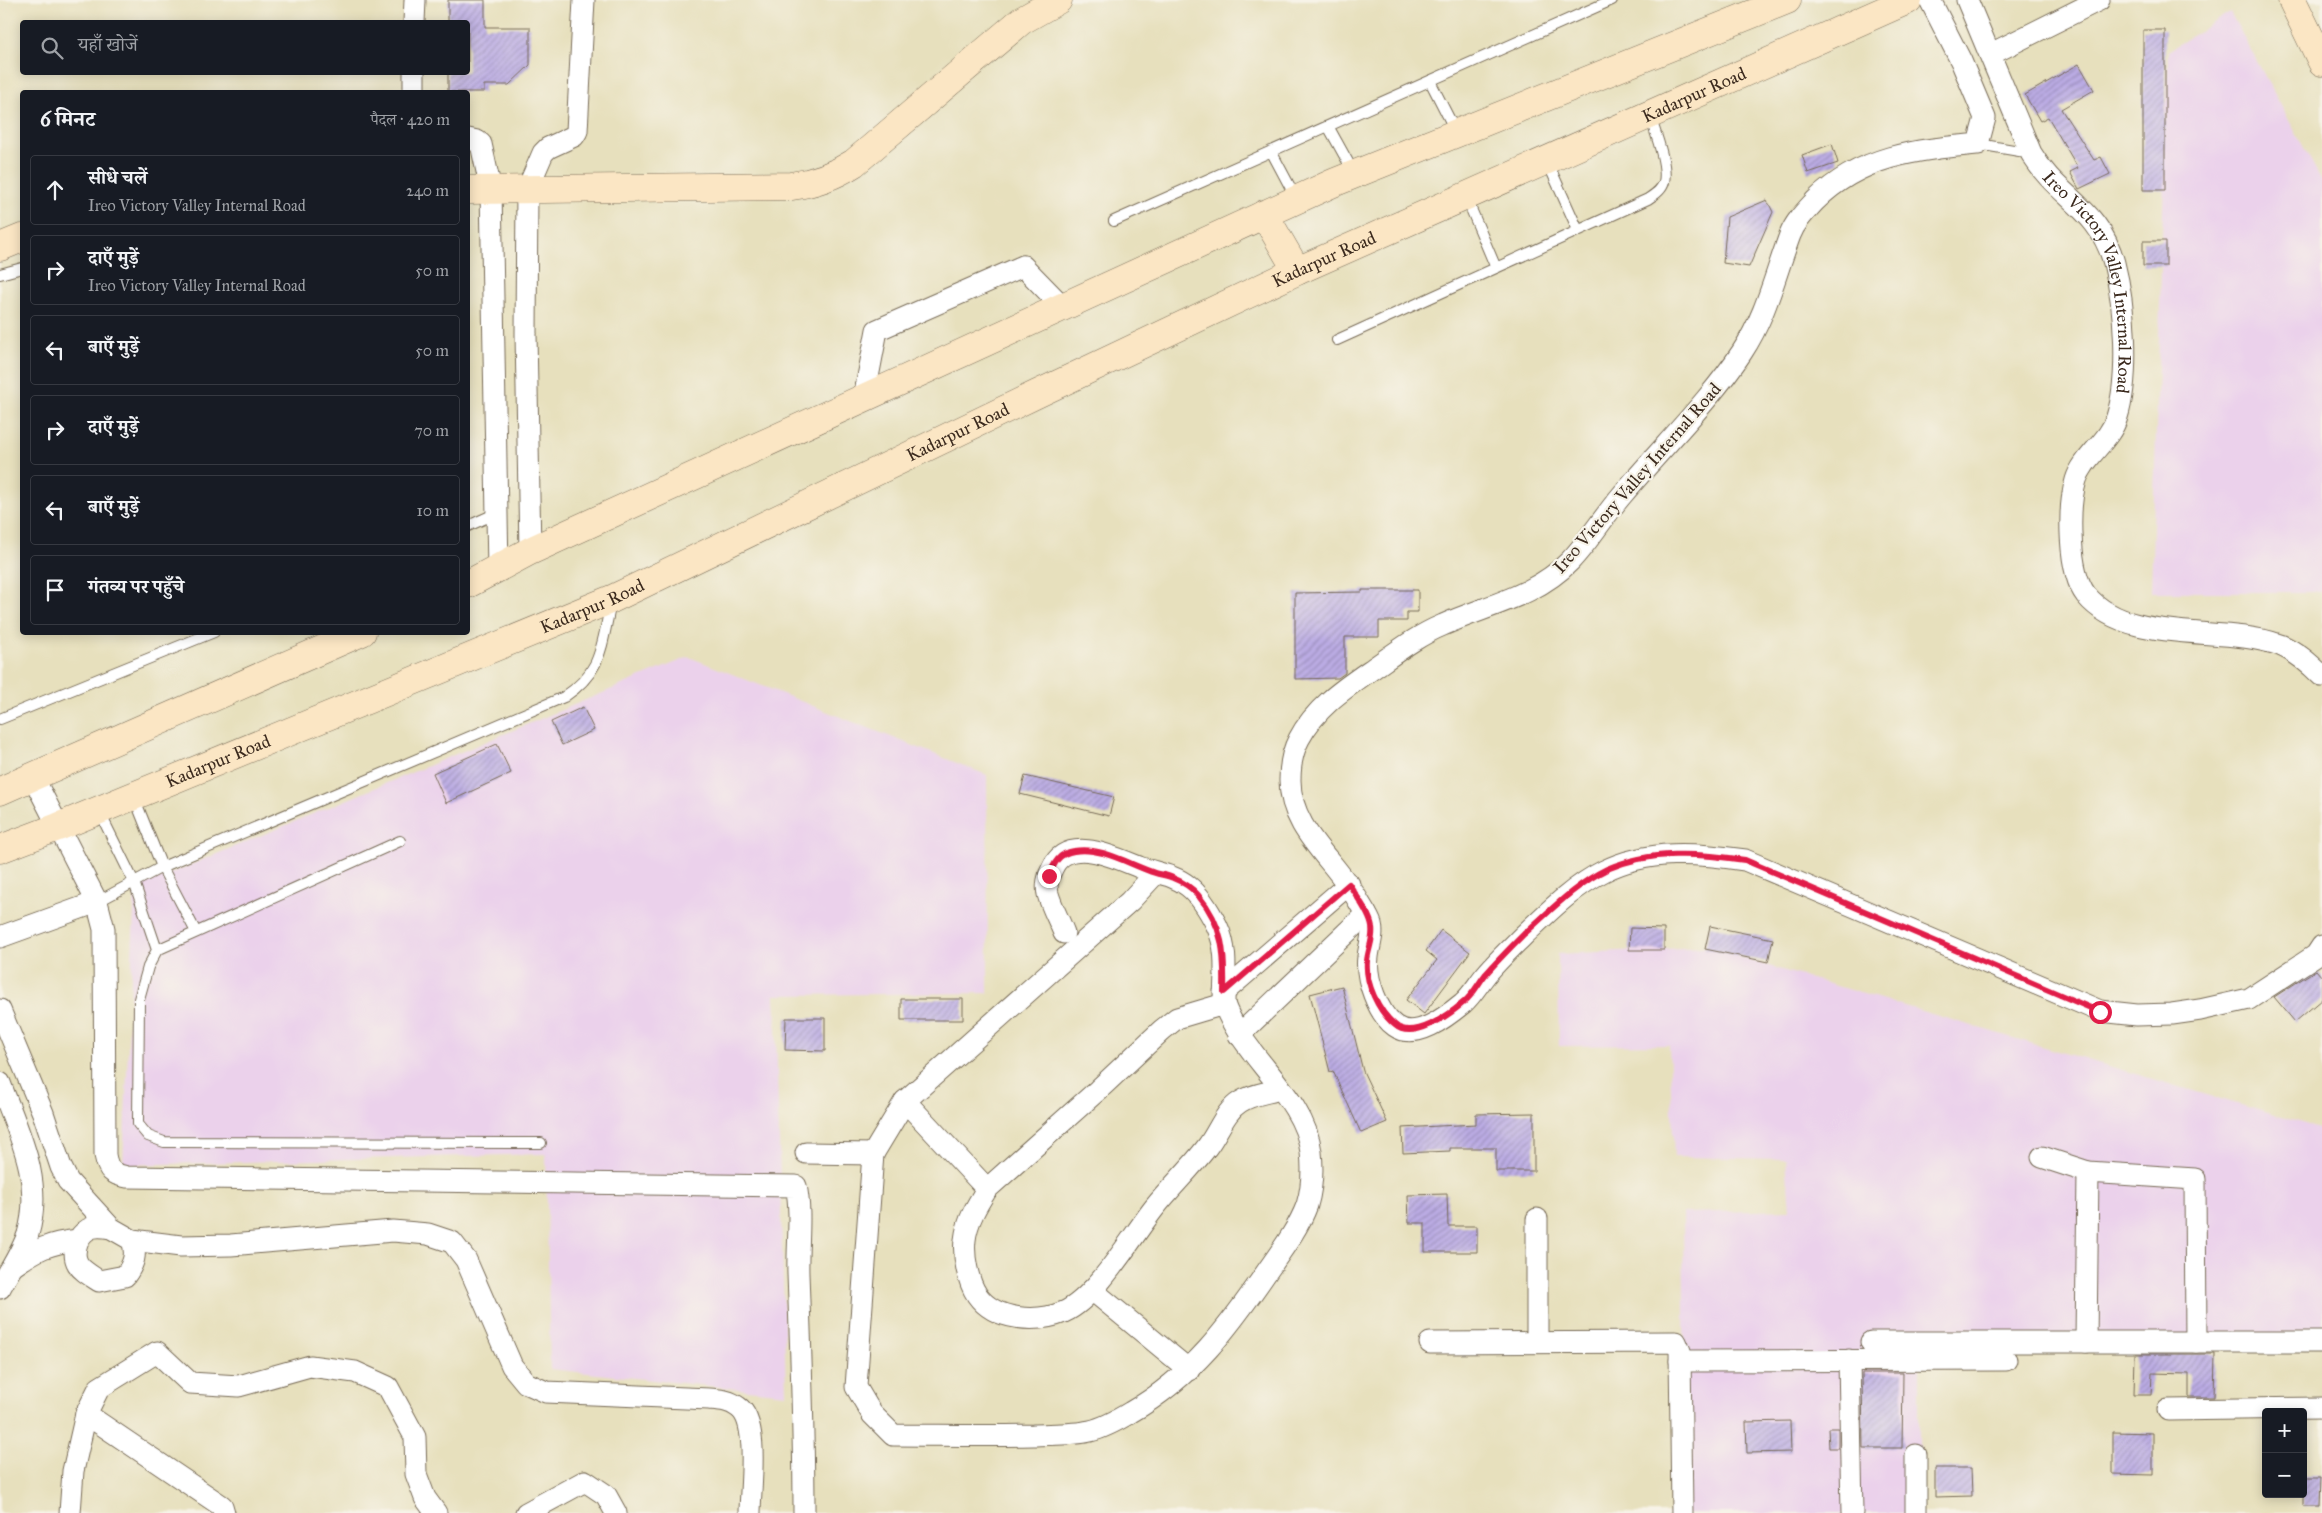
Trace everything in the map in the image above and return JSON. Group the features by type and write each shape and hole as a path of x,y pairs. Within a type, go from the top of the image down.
{"street":[{"path":"414,0 414,20"},
{"path":"530,552 526,334 527,190 543,153 548,148 574,136 577,132 584,0"},
{"path":"479,190 791,186 814,183 835,176 861,158 1021,21 1058,0"},
{"path":"470,583 530,552 1297,199 1354,174 1787,0"},
{"name":"Kadarpur Road","path":"0,849 58,828 612,600 1037,394 1297,272 1908,0"},
{"path":"1930,0 1961,61 1985,118 1978,144"},
{"name":"Ireo Victory Valley Internal Road","path":"1967,0 1989,49 2031,154 2041,171 2086,212 2097,225 2114,263 2121,301 2124,373 2121,400 2116,420 2076,480 2072,508 2073,556 2078,579 2086,594 2106,613 2143,626 2255,639 2281,646 2306,660 2322,676"},
{"path":"1989,49 2098,0"},
{"path":"2292,0 2322,62"},
{"path":"414,75 414,90"},
{"path":"470,139 481,144 479,190 493,334 498,570"},
{"name":"Ireo Victory Valley Internal Road","path":"1978,144 1894,155 1865,165 1836,181 1802,215 1792,230 1773,290 1744,350 1727,374 1620,497 1571,560 1534,590 1443,624 1415,639 1330,699 1311,720 1298,739 1292,755 1289,777 1294,810 1302,828 1349,884 1372,926 1372,939 1367,960 1368,978 1375,997 1385,1014 1396,1026 1418,1031 1465,1002 1485,976 1523,935 1584,882 1626,862 1653,856 1703,854 1745,860 2100,1012 2137,1016 2172,1014 2249,999 2316,955 2322,946"},
{"path":"1264,214 1297,272"},
{"path":"0,247 20,239"},
{"path":"864,398 877,330 1023,266 1062,307"},
{"path":"493,334 526,334"},
{"path":"495,455 528,455"},
{"path":"0,791 355,635"},
{"path":"33,776 97,902 104,929 105,1156 107,1167 114,1174 127,1177 796,1186 798,1196 797,1244 804,1439 804,1513"},
{"path":"1064,933 1047,892 1049,876 1055,860 1075,850 1101,854 1172,877 1187,885 1199,896 1217,926 1225,956 1224,998 1229,1020 1301,1117 1307,1131 1312,1172 1306,1207 1282,1250 1242,1308 1209,1350 1175,1383 1114,1422 1089,1431 1015,1436 893,1435 872,1414 856,1387 873,1154 905,1100 1130,901 1156,873"},
{"path":"1280,1089 1250,1097 1233,1107 1208,1146 1155,1208 1092,1290 1066,1311 1041,1318 1006,1315 991,1307 978,1296 971,1284 965,1242 968,1224 987,1189 1091,1097 1162,1030 1177,1018 1224,998 1349,884"},
{"path":"0,937 97,902"},
{"path":"1240,1035 1366,914"},
{"path":"0,1010 68,1181 111,1228"},
{"path":"0,1288 28,1235 33,1204 33,1181 22,1140 1,1087 29,1080"},
{"path":"905,1100 987,1189"},
{"path":"806,1153 873,1154"},
{"path":"2042,1157 2088,1172 2195,1179 2196,1342"},
{"path":"2086,1342 2088,1172"},
{"path":"1537,1218 1537,1342"},
{"path":"132,1240 135,1249 133,1264 125,1276 99,1281 80,1269 75,1256 78,1240 85,1230 97,1225 111,1228 132,1240 181,1246 231,1245 393,1231 428,1234 452,1242 466,1260 512,1366 526,1383 546,1392 726,1400 740,1408 749,1422 752,1443 750,1513"},
{"path":"11,1267 29,1254 53,1243 78,1240"},
{"path":"1092,1290 1189,1370"},
{"path":"1430,1343 1676,1342 1680,1347 1682,1513"},
{"path":"1871,1342 2322,1342"},
{"path":"70,1513 73,1471 86,1414 99,1388 157,1352 190,1383 239,1386 310,1366 355,1372 388,1387 415,1437 416,1474 425,1498 436,1513"},
{"path":"1849,1360 1852,1513"},
{"path":"1680,1361 2006,1360"},
{"path":"2168,1410 2322,1408"},
{"path":"86,1414 222,1506 224,1513"},
{"path":"1916,1455 1916,1513"},
{"path":"526,1513 585,1481 606,1495 616,1513"}],"lane":[{"path":"1114,221 1612,0"},
{"path":"1430,80 1457,133"},
{"path":"1337,340 1648,198 1659,191 1664,181 1664,167 1650,115"},
{"path":"1328,126 1354,174"},
{"path":"1978,144 2031,154"},
{"path":"1271,151 1297,199"},
{"path":"1547,160 1578,230"},
{"path":"1466,196 1496,268"},
{"path":"0,274 20,269"},
{"path":"470,525 497,513"},
{"path":"97,902 162,867 564,697 579,687 591,673 598,659 612,600"},
{"path":"0,719 207,635"},
{"path":"134,796 162,867 196,932"},
{"path":"99,810 134,882 157,950"},
{"path":"400,841 157,950 148,968 139,999 138,1124 148,1136 164,1142 541,1143"}],"shaded area":[{"path":"2230,12 2322,181 2322,592 2151,592 2168,51"},
{"path":"689,657 987,775 988,993 775,995 786,1394 550,1369 546,1154 123,1165 135,888"},
{"path":"1704,947 2322,1129 2322,1335 1919,1350 1919,1513 1686,1513 1683,1213 1790,1210 1786,1159 1674,1157 1669,1045 1559,1046 1558,954"}],"building":[{"path":"448,0 485,0 485,27 530,27 530,65 509,85 484,85 484,92 448,90 448,75 470,75 470,20 448,20"},
{"path":"2143,30 2165,30 2165,190 2143,190"},
{"path":"2079,64 2094,90 2061,109 2094,160 2101,157 2110,174 2079,189 2070,172 2078,168 2048,117 2040,121 2025,95"},
{"path":"1832,144 1838,163 1808,173 1802,155"},
{"path":"1767,200 1773,212 1749,267 1723,263 1727,217"},
{"path":"2143,241 2166,241 2166,266 2143,266"},
{"path":"1362,590 1418,590 1418,612 1407,612 1407,621 1379,621 1379,637 1345,637 1345,673 1338,678 1295,679 1295,593 1362,592"},
{"path":"583,707 594,730 562,745 551,722"},
{"path":"497,744 511,773 446,803 433,773"},
{"path":"1025,776 1114,797 1109,816 1020,794"},
{"path":"1710,926 1773,939 1768,962 1705,949"},
{"path":"1630,928 1664,929 1664,950 1629,950"},
{"path":"1441,930 1470,952 1424,1014 1406,1000 1437,960 1426,951"},
{"path":"2316,970 2322,977 2322,999 2295,1022 2274,997"},
{"path":"1342,986 1363,1071 1387,1122 1361,1133 1333,1071 1330,1072 1310,994"},
{"path":"901,999 963,999 963,1020 901,1020"},
{"path":"786,1018 825,1018 825,1051 785,1050"},
{"path":"1534,1113 1534,1171 1496,1171 1496,1148 1450,1148 1450,1151 1403,1153 1402,1128 1476,1124 1476,1114"},
{"path":"1447,1194 1448,1226 1477,1226 1477,1252 1425,1252 1425,1223 1409,1223 1408,1195"},
{"path":"2135,1354 2215,1354 2214,1397 2189,1397 2189,1374 2152,1373 2151,1395 2134,1395"},
{"path":"1862,1373 1903,1373 1902,1448 1863,1448"},
{"path":"1790,1421 1791,1452 1747,1453 1746,1422"},
{"path":"1828,1428 1838,1428 1838,1448 1829,1448"},
{"path":"2113,1432 2153,1433 2153,1475 2113,1474"},
{"path":"1935,1468 1971,1468 1972,1496 1935,1497"},
{"path":"2307,1476 2321,1476 2320,1507 2303,1507 2303,1498 2307,1498"}],"route":[{"path":"1049,876 1055,860 1075,850 1109,855 1172,877 1187,885 1199,896 1217,926 1225,956 1224,992 1349,884 1372,926 1372,939 1367,960 1368,978 1375,997 1385,1014 1396,1026 1407,1030 1418,1031 1465,1002 1485,976 1523,935 1584,882 1626,862 1653,856 1703,854 1745,860 2100,1012"}]}
